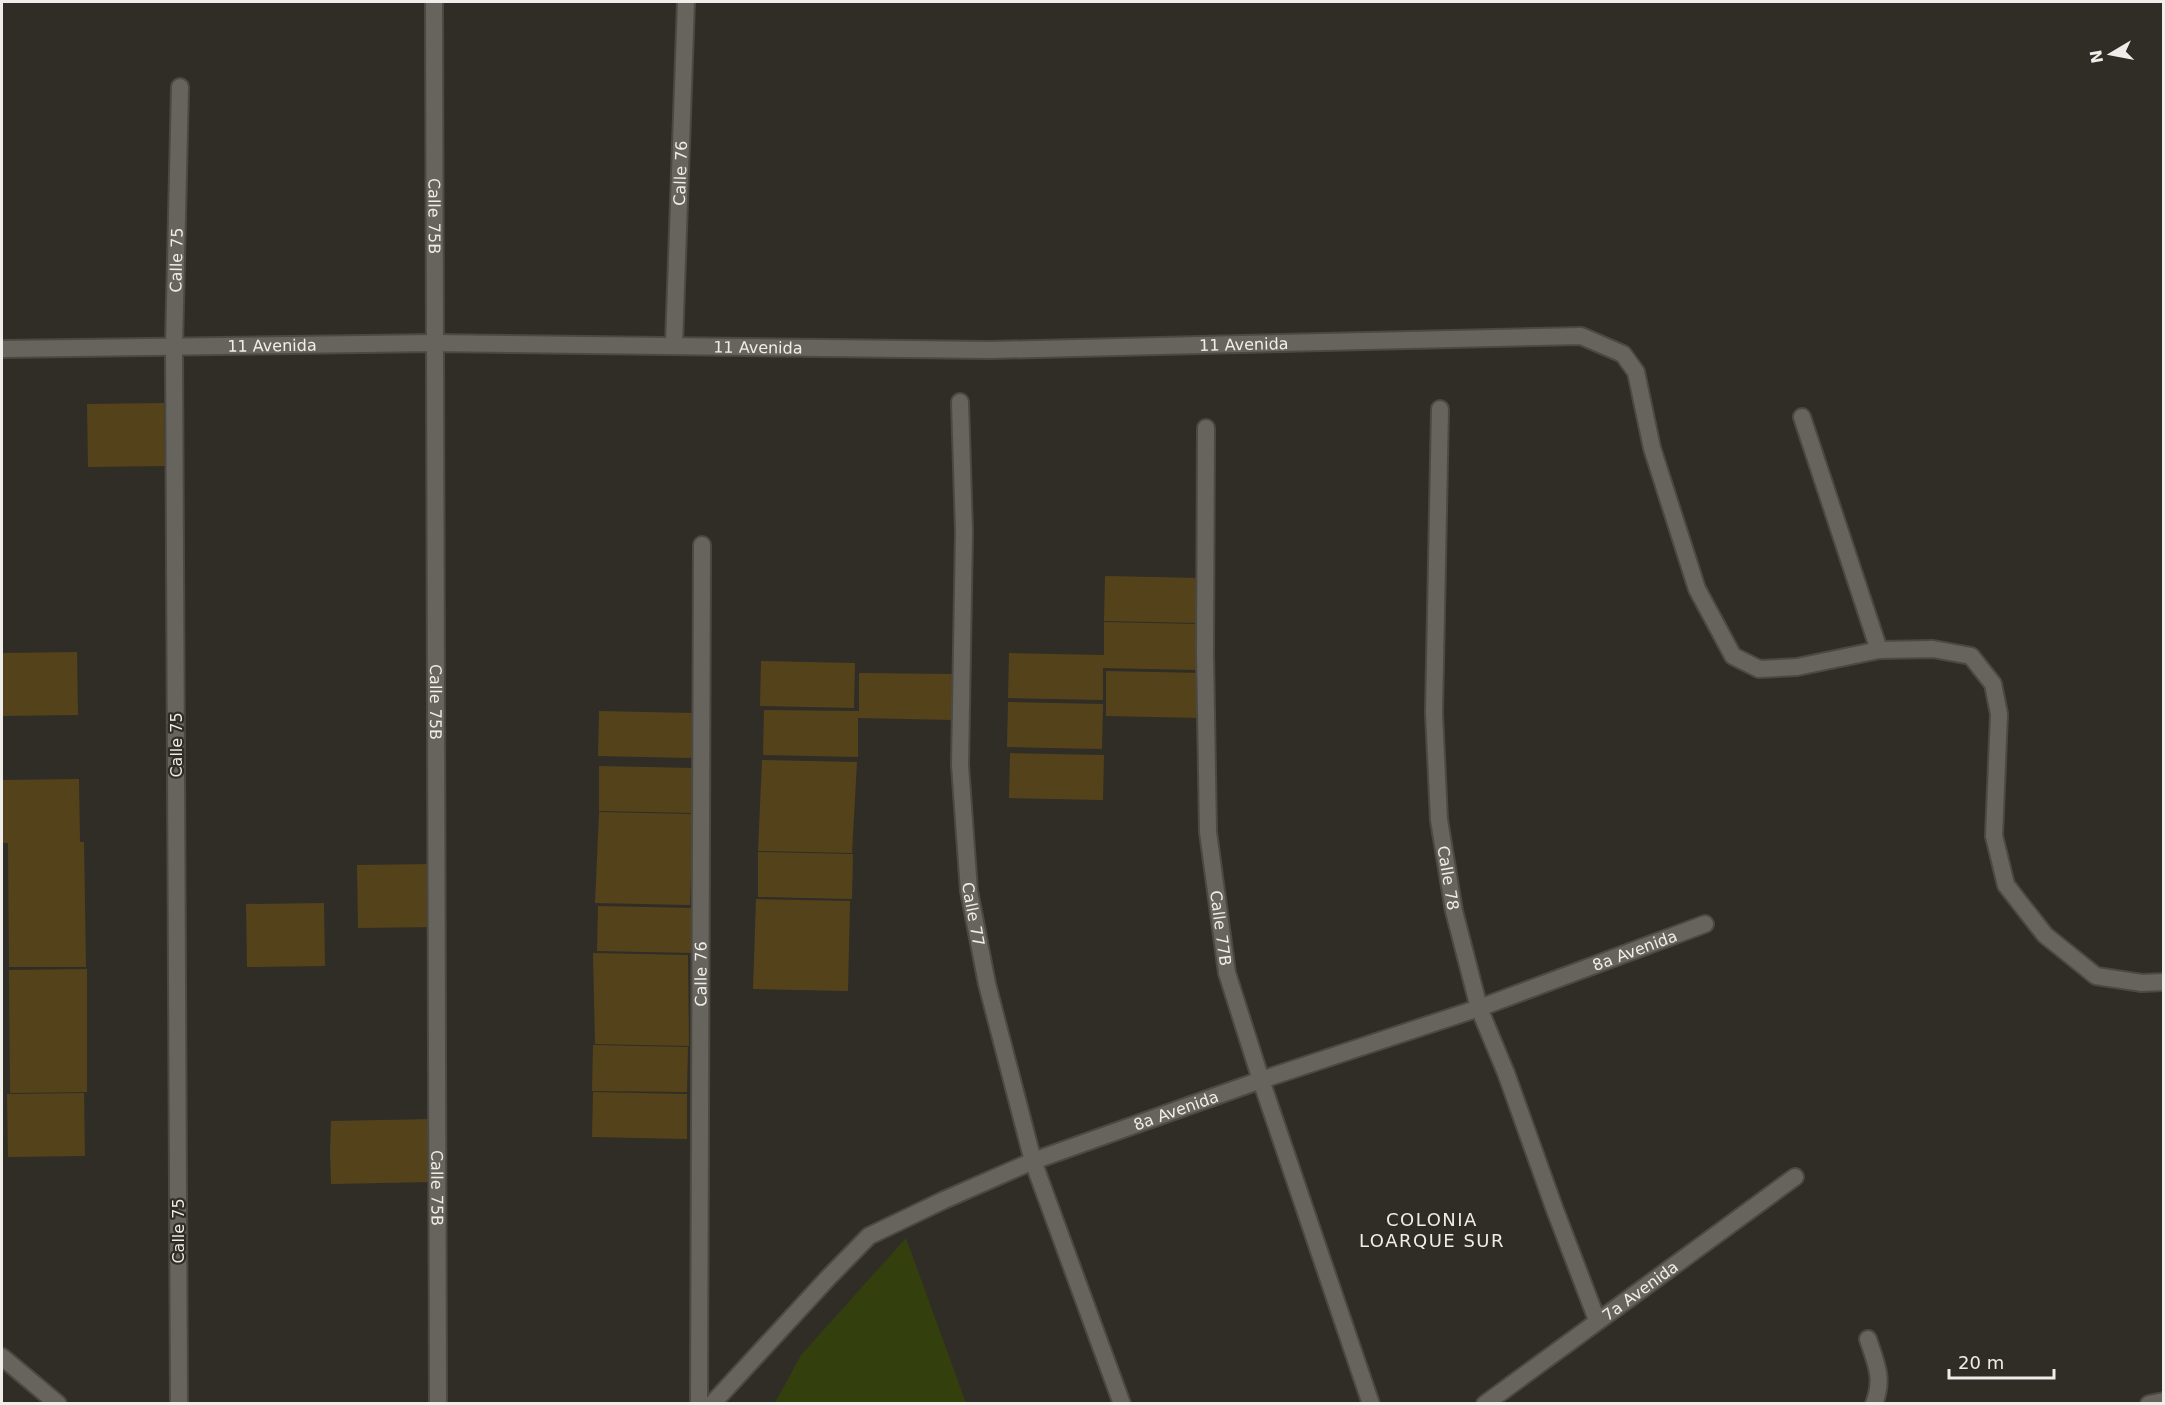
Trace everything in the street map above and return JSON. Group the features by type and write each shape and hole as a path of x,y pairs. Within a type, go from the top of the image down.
{"street":[{"name":"Calle 75B","path":"434,2 438,1404"},
{"name":"Calle 76","path":"674,344 686,2"},
{"name":"Calle 75","path":"179,1404 174,346 180,87"},
{"name":"11 Avenida","path":"2,349 434,343 674,344 990,350 1581,336 1623,354 1636,372 1652,448 1697,589 1733,656 1760,669 1797,667 1879,650 1933,649 1971,656 1993,684 1999,714 1994,836 2006,885 2045,935 2096,976 2142,983 2163,982"},
{"name":"Calle 77","path":"960,402 964,532 960,765 969,891 987,984 1033,1161 1122,1404"},
{"name":"Calle 78","path":"1440,410 1434,713 1439,820 1454,911 1479,1008 1506,1073 1597,1320"},
{"path":"1802,417 1879,650"},
{"name":"Calle 77B","path":"1206,428 1205,653 1208,832 1227,973 1371,1404"},
{"name":"Calle 76","path":"699,1404 702,545"},
{"name":"8a Avenida","path":"712,1404 869,1236 1033,1161 1261,1080 1479,1008 1706,924"},
{"name":"7a Avenida","path":"1485,1404 1795,1177"},
{"path":"1868,1339 1880,1376 1874,1404"},
{"path":"2,1357 58,1404"},
{"path":"2149,1404 2163,1401"}],"green space":[{"path":"906,1238 966,1403 775,1403 801,1355"}],"building":[{"path":"164,403 165,466 88,467 87,404"},
{"path":"1105,576 1200,578 1199,623 1104,621"},
{"path":"1104,622 1198,624 1197,670 1103,668 1103,700 1008,698 1009,653 1104,655"},
{"path":"77,652 78,715 2,716 2,653"},
{"path":"761,661 855,663 854,708 760,706"},
{"path":"1106,671 1201,673 1200,718 1106,716"},
{"path":"859,673 954,674 953,720 858,718 858,757 763,755 764,710 859,711"},
{"path":"1008,702 1103,704 1102,749 1007,747"},
{"path":"599,711 693,713 692,758 598,756"},
{"path":"1010,753 1104,755 1103,800 1009,798"},
{"path":"762,760 857,762 852,853 758,851"},
{"path":"599,766 694,768 693,813 599,811"},
{"path":"79,779 80,842 84,842 86,967 9,967 8,843 3,843 2,780"},
{"path":"599,812 693,814 690,905 595,903"},
{"path":"758,852 853,854 852,899 758,897"},
{"path":"435,864 435,927 358,928 357,865"},
{"path":"756,899 850,901 848,991 753,989"},
{"path":"324,903 325,966 247,967 246,904"},
{"path":"598,906 692,908 692,953 597,951"},
{"path":"593,953 688,955 689,1046 595,1044"},
{"path":"87,969 87,1092 10,1093 9,970"},
{"path":"593,1045 688,1047 687,1092 592,1091"},
{"path":"593,1092 687,1094 687,1139 592,1137"},
{"path":"84,1093 85,1156 8,1157 7,1094"},
{"path":"433,1119 434,1182 331,1184 331,1121"}],"district":[{"name":"COLONIA LOARQUE SUR","path":"1432,1229"}]}
